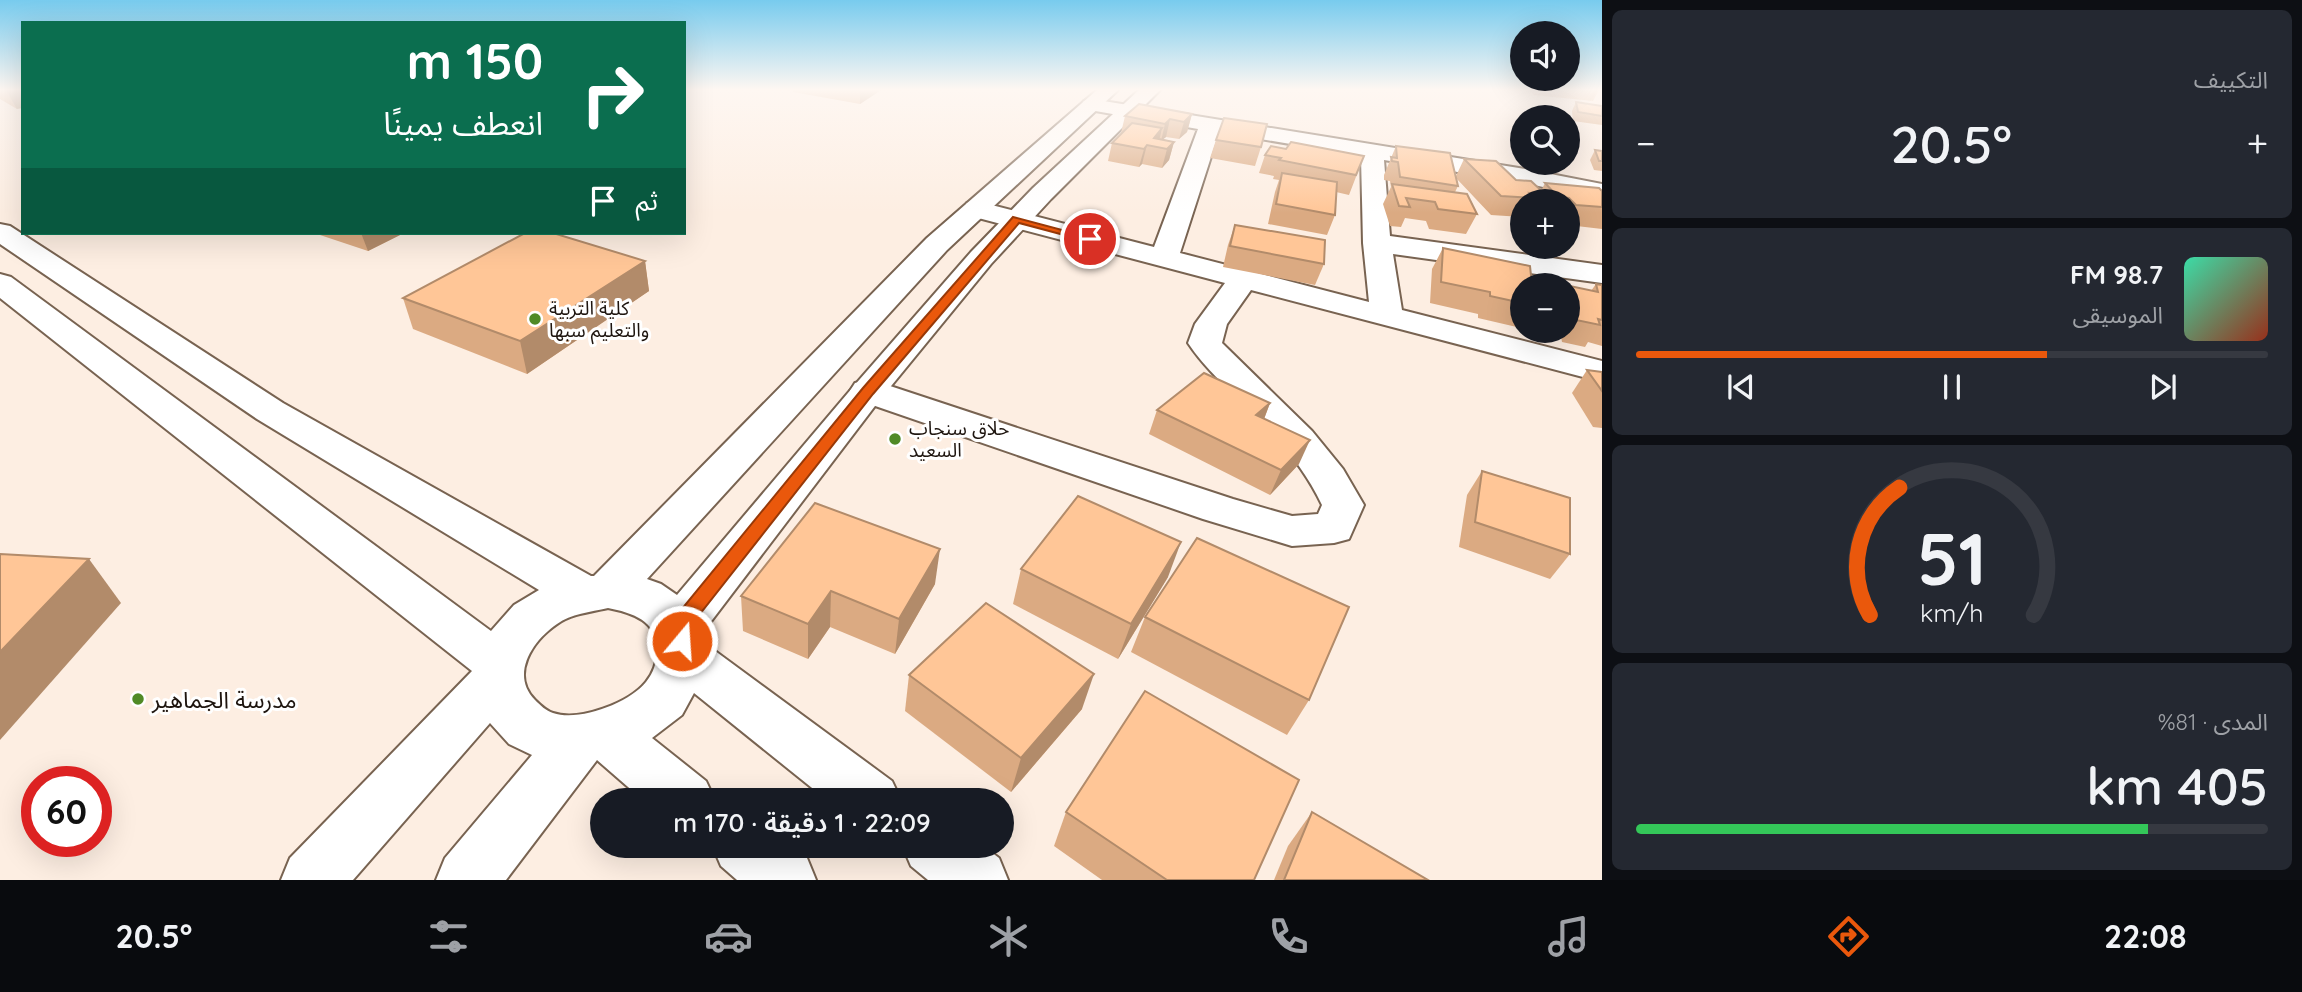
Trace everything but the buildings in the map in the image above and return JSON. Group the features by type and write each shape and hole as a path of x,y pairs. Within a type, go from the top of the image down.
{"main road":[{"path":"595,592 937,244 976,209 1077,131"},
{"path":"0,283 499,671 504,702 521,722 547,736 594,737 637,722 662,703 678,679 682,641 868,391 1092,131"},
{"path":"1164,258 1209,131"},
{"path":"1253,131 1602,192"},
{"path":"1372,151 1377,243 1387,317"},
{"path":"976,209 1602,372"},
{"path":"0,232 270,411 595,592"},
{"path":"1377,243 1602,274"},
{"path":"868,391 1292,531 1334,528 1343,505 1334,483 1268,406 1216,362 1205,343 1211,324 1243,279"},
{"path":"312,880 499,671 510,641 529,620 553,604 595,592 631,592 651,600 667,611 682,641 858,788"},
{"path":"594,737 669,788"},
{"path":"467,880 594,737"},
{"path":"758,858 785,880"},
{"path":"949,858 977,880"}],"place":[{"name":"كلية التربية والتعليم سبها","path":"535,319"},
{"name":"حلاق سنجاب السعيد","path":"895,439"},
{"name":"مدرسة الجماهير","path":"138,699"}],"route":[{"path":"682,641 679,627 868,391 1017,219 1090,239"}]}
